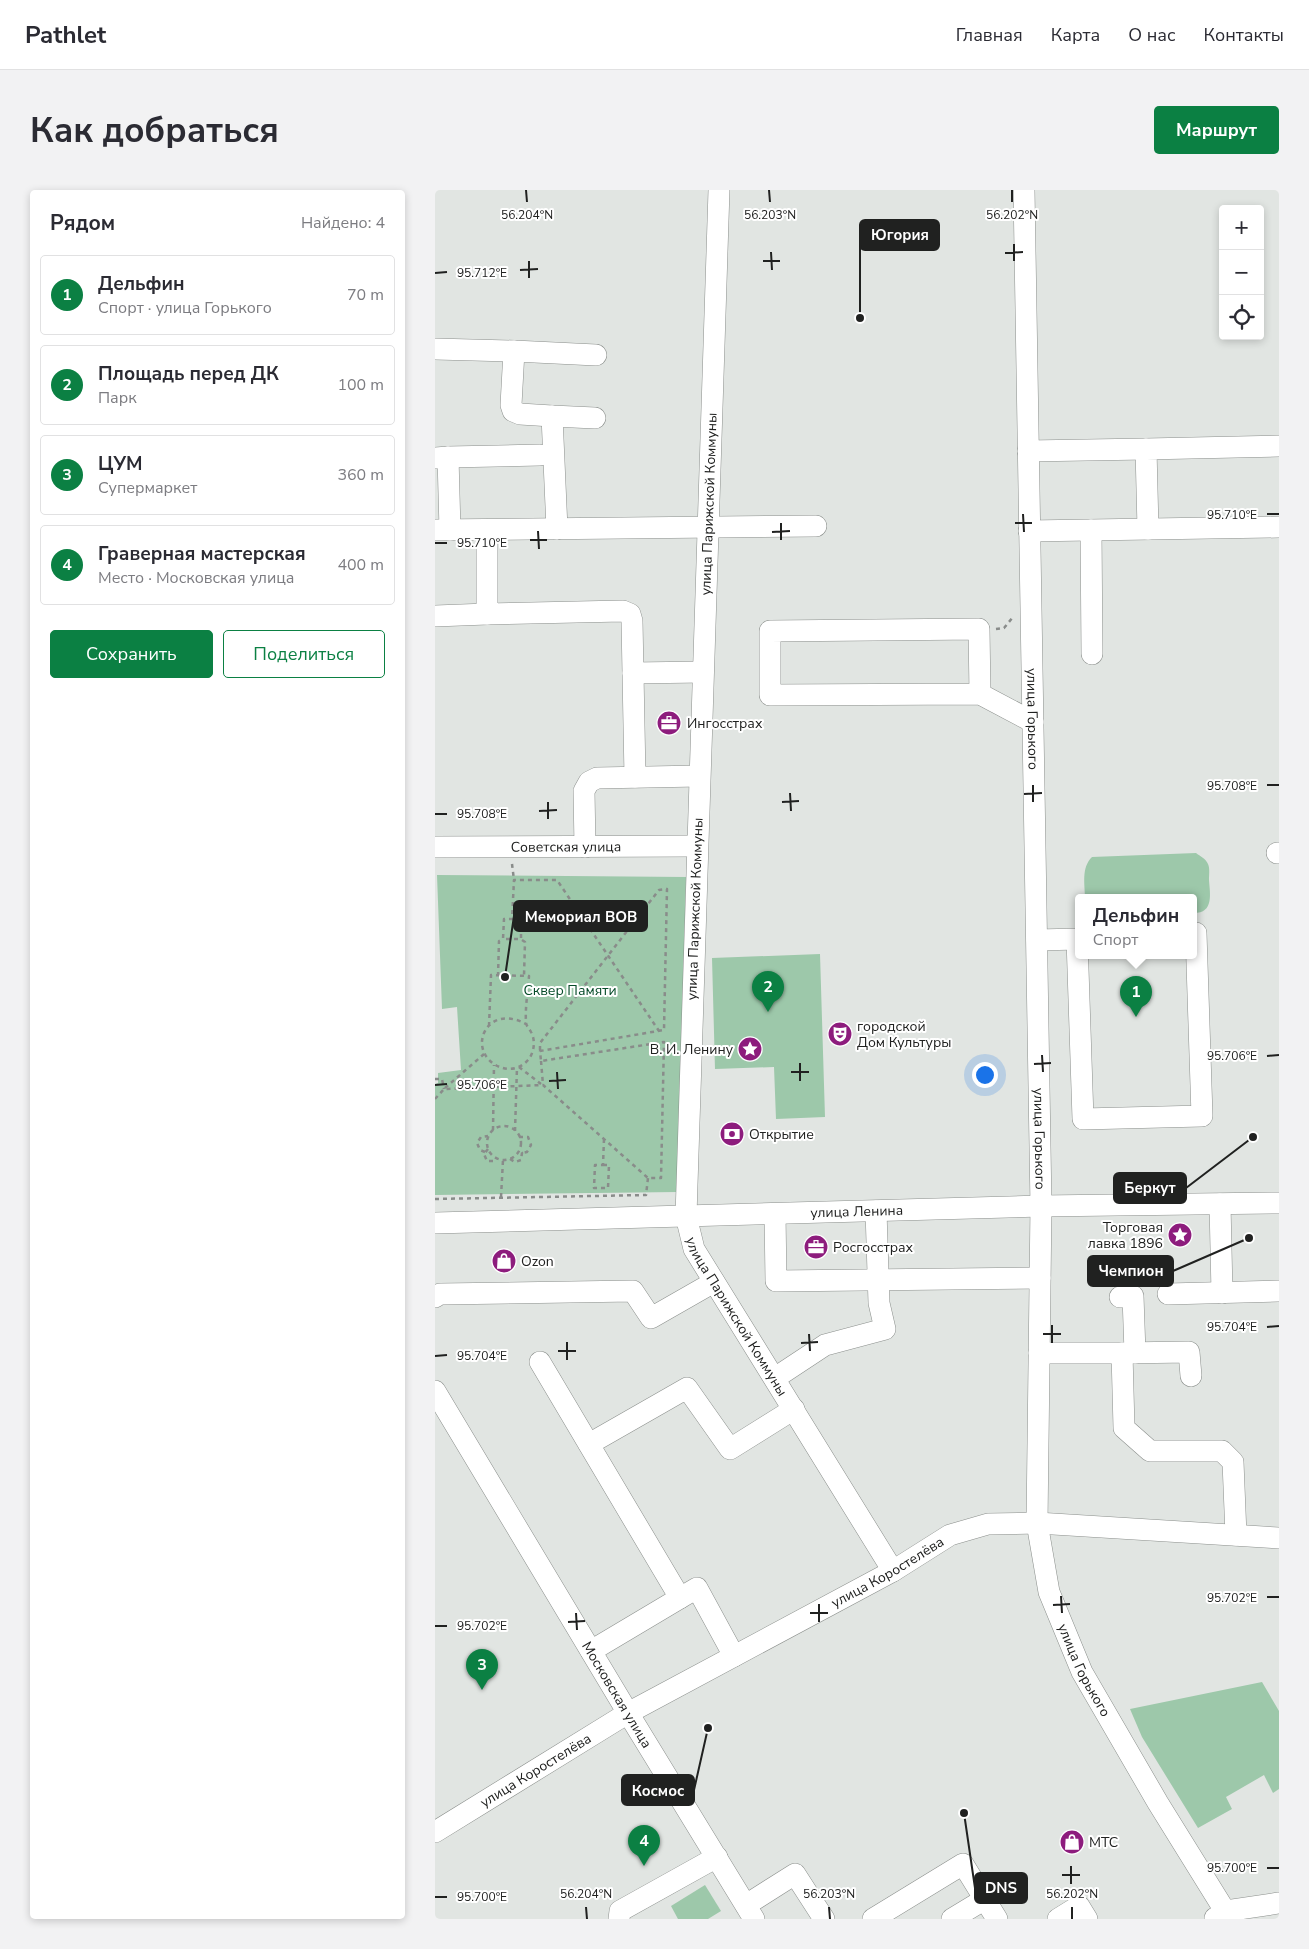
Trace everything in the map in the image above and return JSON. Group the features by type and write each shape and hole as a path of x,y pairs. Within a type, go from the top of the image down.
{"street":[{"name":"улица Парижской Коммуны","path":"719,190 686,1216 694,1249 893,1571"},
{"name":"улица Горького","path":"1024,190 1041,1206 1037,1523 1049,1592 1082,1672 1223,1916"},
{"path":"435,349 596,355"},
{"path":"514,351 511,405 513,411 520,414 595,418"},
{"path":"553,416 557,529"},
{"path":"1028,451 1279,446"},
{"path":"1146,449 1148,529"},
{"path":"541,455 442,458 442,530 816,526"},
{"path":"1029,531 1279,526"},
{"path":"487,530 487,614"},
{"path":"1091,530 1092,654"},
{"path":"435,616 623,611 630,614 632,621 635,777"},
{"path":"980,694 979,629 769,631 770,695 980,694 1033,722"},
{"path":"633,673 703,672"},
{"path":"585,847 585,791 589,782 597,778 699,776"},
{"name":"Советская улица","path":"435,847 697,846"},
{"path":"1037,940 1075,939"},
{"path":"1079,959 1083,1119 1202,1116 1196,959"},
{"name":"улица Ленина","path":"435,1223 1041,1206 1279,1203"},
{"path":"1219,1204 1222,1292"},
{"path":"775,1378 825,1345 885,1329 879,1303 876,1210"},
{"path":"775,1214 776,1280 1040,1278"},
{"path":"435,1297 440,1294 633,1291 651,1318 714,1282"},
{"path":"1168,1294 1279,1291"},
{"path":"1120,1297 1133,1296 1124,1428 1150,1451 1222,1451 1233,1462 1236,1535"},
{"path":"1039,1353 1189,1352 1191,1376"},
{"path":"540,1362 680,1598"},
{"path":"589,1444 687,1388 730,1449 794,1409"},
{"name":"Московская улица","path":"435,1391 750,1912"},
{"name":"улица Коростелёва","path":"435,1832 628,1713 893,1571 950,1535 988,1524 1037,1523 1279,1538"},
{"path":"591,1651 697,1588 734,1656"},
{"path":"619,1919 620,1911 717,1858"},
{"path":"873,1919 963,1864 997,1919"},
{"path":"750,1912 795,1874 823,1919"},
{"path":"952,1919 985,1899"},
{"path":"1223,1916 1279,1903"},
{"path":"1058,1919 1079,1906 1087,1919"}],"path":[{"path":"979,629 1004,628 1015,614"},
{"path":"512,918 515,880 557,880 659,1031"},
{"path":"540,1052 665,1030 667,889 659,890 540,1043 540,1052 543,1085"},
{"path":"503,939 504,919 521,919 521,939 525,942 524,976"},
{"path":"498,976 499,941 503,939 521,939"},
{"path":"489,1026 491,976 529,976 526,1024"},
{"path":"507,1017 517,1019 526,1024 532,1033 534,1043 533,1052 527,1061 518,1067 509,1069 495,1065 485,1054 482,1044 484,1034 489,1026 497,1020 507,1017"},
{"path":"518,1067 543,1085 648,1178 661,1178 664,1042 541,1061"},
{"path":"534,1043 540,1043"},
{"path":"435,1099 485,1054"},
{"path":"495,1065 493,1130 489,1136 488,1149 484,1157 487,1160 493,1161 497,1158"},
{"path":"515,1131 518,1067"},
{"path":"435,1080 443,1078 444,1089"},
{"path":"444,1089 543,1085"},
{"path":"488,1149 497,1158 503,1160 515,1155 519,1150 519,1137 515,1131 504,1126 493,1130"},
{"path":"485,1152 480,1150 477,1143 481,1137 489,1136"},
{"path":"519,1137 528,1137 531,1145 529,1150 522,1153"},
{"path":"603,1165 604,1139"},
{"path":"519,1150 522,1153"},
{"path":"510,1158 515,1162 519,1161 522,1158 522,1153"},
{"path":"501,1197 503,1160"},
{"path":"595,1165 603,1165 609,1165 608,1188 594,1188 595,1165"},
{"path":"435,1199 646,1195 648,1178"}],"green space":[{"path":"1196,853 1209,866 1210,897 1208,906 1205,910 1197,912 1197,894 1085,894 1085,871 1092,857"},
{"name":"Сквер Памяти","path":"437,875 686,877 678,1192 435,1195 435,1084 438,1083 438,1073 461,1070 457,1007 442,1009"},
{"path":"820,954 825,1117 776,1119 774,1067 715,1069 712,958"},
{"path":"1262,1682 1279,1711 1279,1789 1273,1793 1264,1775 1226,1797 1232,1809 1198,1828 1142,1737 1130,1709"},
{"path":"705,1885 721,1911 708,1919 678,1919 671,1906"}],"place":[{"name":"Югория","path":"860,318"},
{"name":"Ингосстрах","path":"669,723"},
{"name":"Мемориал ВОВ","path":"505,977"},
{"name":"Площадь перед ДК","path":"768,1012"},
{"name":"Дельфин","path":"1136,1017"},
{"name":"городской Дом Культуры","path":"840,1034"},
{"name":"В. И. Ленину","path":"750,1049"},
{"name":"Открытие","path":"732,1134"},
{"name":"Беркут","path":"1253,1137"},
{"name":"Торговая лавка 1896","path":"1180,1235"},
{"name":"Чемпион","path":"1249,1238"},
{"name":"Росгосстрах","path":"816,1247"},
{"name":"Ozon","path":"504,1261"},
{"name":"ЦУМ","path":"482,1690"},
{"name":"Космос","path":"708,1728"},
{"name":"DNS","path":"964,1813"},
{"name":"МТС","path":"1072,1842"},
{"name":"Граверная мастерская","path":"644,1866"}]}
